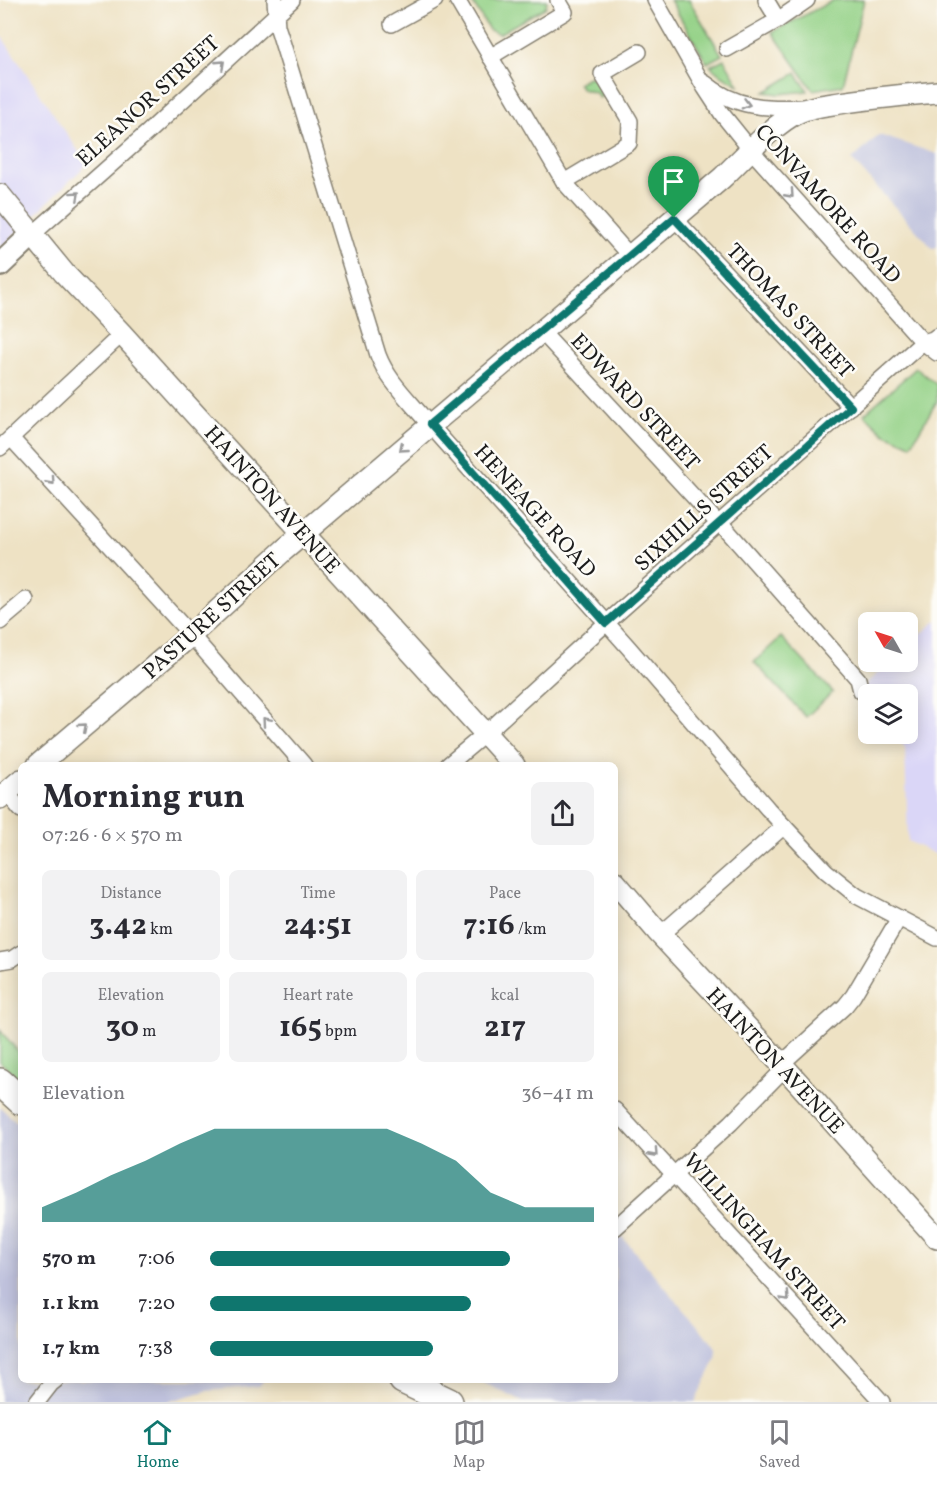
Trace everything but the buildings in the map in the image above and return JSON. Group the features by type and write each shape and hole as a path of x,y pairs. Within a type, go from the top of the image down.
{"highway":[{"path":"0,1082 18,1098"},
{"path":"409,1383 449,1402"}],"main road":[{"name":"PASTURE STREET","path":"42,762 191,635 284,550 430,424 722,178 788,119 799,112 816,107 861,99 937,92"},
{"name":"HAINTON AVENUE","path":"0,195 64,273 123,334 511,762"},
{"path":"0,265 33,234"},
{"name":"HAINTON AVENUE","path":"618,886 657,932 782,1064 937,1238"}],"street":[{"name":"ELEANOR STREET","path":"33,234 148,132 275,7 292,0"},
{"path":"392,24 435,0"},
{"path":"457,0 564,182 629,255"},
{"path":"490,57 565,12 558,0"},
{"name":"CONVAMORE ROAD","path":"655,0 717,107 751,150 930,339 937,353"},
{"path":"766,0 778,20"},
{"path":"727,49 778,20 807,0"},
{"name":"HENEAGE ROAD","path":"275,7 280,35 382,366 389,377 826,871 857,896 937,938"},
{"path":"564,182 629,142 630,121 602,74 639,52"},
{"name":"CONVAMORE ROAD","path":"698,74 712,89 747,105 776,109 816,107"},
{"name":"THOMAS STREET","path":"674,218 851,407"},
{"name":"EDWARD STREET","path":"541,331 725,528 858,679 859,684"},
{"path":"123,334 6,443 191,635 301,762"},
{"name":"SIXHILLS STREET","path":"452,762 718,523 930,339"},
{"path":"0,622 26,600"},
{"path":"9,790 18,805"},
{"path":"657,932 668,928 784,826"},
{"path":"618,1224 731,1123 782,1064 849,1001 899,918"},
{"path":"0,961 12,959 18,955"},
{"name":"WILLINGHAM STREET","path":"618,1113 882,1402"},
{"path":"38,1402 52,1383"}],"shaded area":[{"path":"0,34 87,164 0,249"},
{"path":"879,135 937,154 937,246 933,249 852,160"},
{"path":"937,620 937,855 908,841 905,747 902,744 918,744 918,684 866,684 879,672 918,672 918,637"},
{"path":"0,1107 18,1124 18,1383 262,1383 259,1386 206,1391 167,1402 0,1402"},
{"path":"618,1234 717,1351 716,1359 695,1402 523,1402 484,1383 618,1383"}],"green space":[{"path":"471,0 547,0 546,7 499,34 489,30"},
{"path":"670,0 689,0 722,55 707,63"},
{"path":"834,0 864,0 843,85 813,90 772,32"},
{"path":"724,59 739,85 710,66"},
{"path":"796,73 808,91 780,94 765,92"},
{"path":"588,77 598,79 608,92 599,98 596,93 582,89 578,83"},
{"path":"916,368 937,385 937,401 911,445 884,433 864,414"},
{"path":"781,637 833,692 806,717 754,662"},
{"path":"0,1030 18,1051 18,1077 0,1062"}],"route":[{"path":"674,218 851,407 606,623 430,424 674,218"}]}
